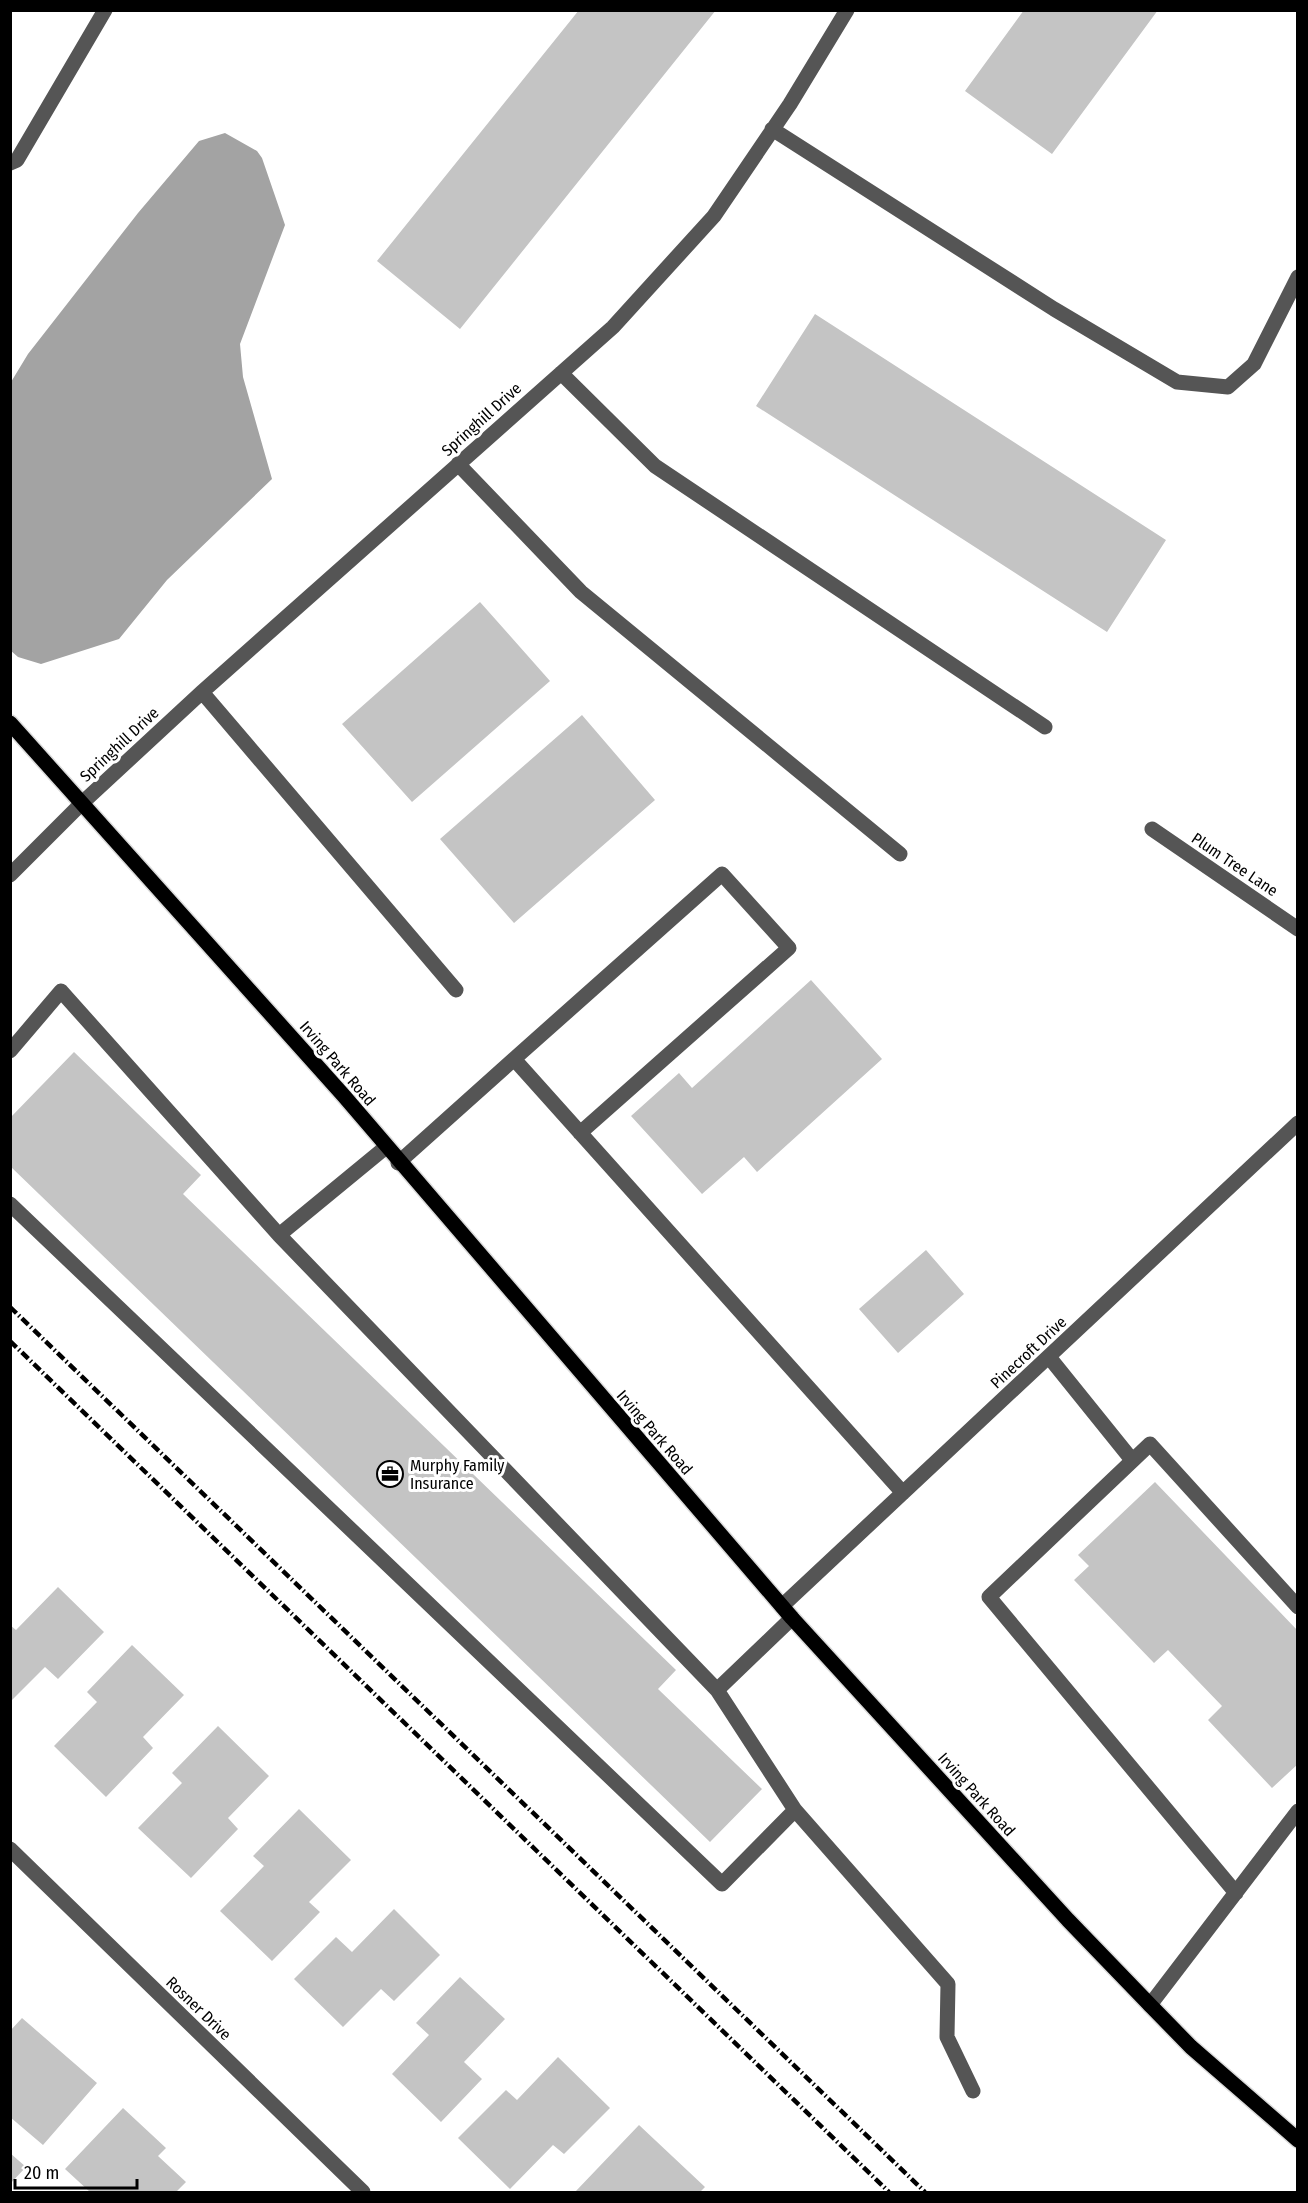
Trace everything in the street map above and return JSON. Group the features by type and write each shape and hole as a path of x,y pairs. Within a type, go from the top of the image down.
{"main road":[{"name":"Irving Park Road","path":"10,723 344,1096 399,1163 787,1612 1068,1920 1150,2005 1191,2047 1298,2140"}],"street":[{"path":"10,163 17,160 105,10"},
{"name":"Springhill Drive","path":"10,875 81,804 202,692 613,327 714,216 847,10"},
{"path":"772,129 1054,309 1177,382 1228,387 1254,364 1298,277"},
{"path":"561,373 655,466 1045,727"},
{"path":"458,464 581,592 900,854"},
{"path":"202,692 456,990"},
{"name":"Plum Tree Lane","path":"1152,829 1298,928"},
{"path":"399,1163 722,874 789,948 580,1133"},
{"path":"10,1051 61,991 279,1235 717,1690 795,1810 948,1984 947,2037 973,2091"},
{"path":"514,1059 903,1493"},
{"name":"Pinecroft Drive","path":"717,1690 787,1612 903,1493 1298,1123"},
{"path":"279,1235 386,1147"},
{"path":"10,1204 722,1884 795,1810"},
{"path":"1049,1357 1132,1460"},
{"path":"1236,1893 989,1597 1150,1444 1298,1607"},
{"path":"1150,2005 1298,1811"},
{"name":"Rosner Drive","path":"10,1850 363,2193"}],"shaded area":[{"path":"225,133 257,151 262,158 285,225 240,344 243,377 272,479 167,580 119,639 41,664 18,657 10,650 11,382 28,354 138,213 199,141"}],"building":[{"path":"579,10 716,10 460,329 377,261"},
{"path":"1024,10 1158,10 1052,154 965,91"},
{"path":"815,314 1166,540 1107,632 756,406"},
{"path":"480,602 550,681 412,802 342,724"},
{"path":"582,715 655,800 514,923 440,839"},
{"path":"811,980 882,1059 757,1172 744,1157 702,1194 631,1116 679,1073 692,1088"},
{"path":"74,1052 201,1175 183,1194 676,1670 658,1689 762,1789 710,1842 10,1166 10,1118"},
{"path":"926,1250 964,1294 898,1353 859,1309"},
{"path":"1155,1482 1298,1631 1298,1764 1272,1788 1208,1720 1222,1706 1168,1650 1154,1663 1074,1580 1089,1566 1078,1555"},
{"path":"58,1587 104,1632 58,1679 45,1667 10,1702 10,1625 16,1630"},
{"path":"132,1645 184,1695 143,1737 153,1748 106,1797 54,1746 97,1702 87,1692"},
{"path":"218,1726 269,1776 228,1818 238,1829 191,1878 138,1828 182,1783 172,1773"},
{"path":"299,1809 351,1860 309,1902 320,1912 272,1961 220,1911 264,1866 253,1856"},
{"path":"394,1909 440,1955 394,2001 381,1989 343,2027 294,1979 336,1937 352,1952"},
{"path":"460,1977 505,2019 464,2062 482,2079 441,2122 392,2074 429,2035 416,2023"},
{"path":"22,2018 97,2083 43,2145 10,2117 10,2031"},
{"path":"558,2057 610,2108 564,2154 553,2145 510,2189 458,2138 506,2090 517,2100"},
{"path":"123,2108 166,2148 158,2156 186,2182 176,2192 90,2192 65,2169"},
{"path":"639,2125 705,2187 700,2192 575,2192"},
{"path":"10,2153 26,2167 10,2184"}],"railway":[{"path":"10,1307 925,2192"},
{"path":"10,1341 889,2192"}],"place":[{"name":"Murphy Family Insurance","path":"390,1474"}]}
